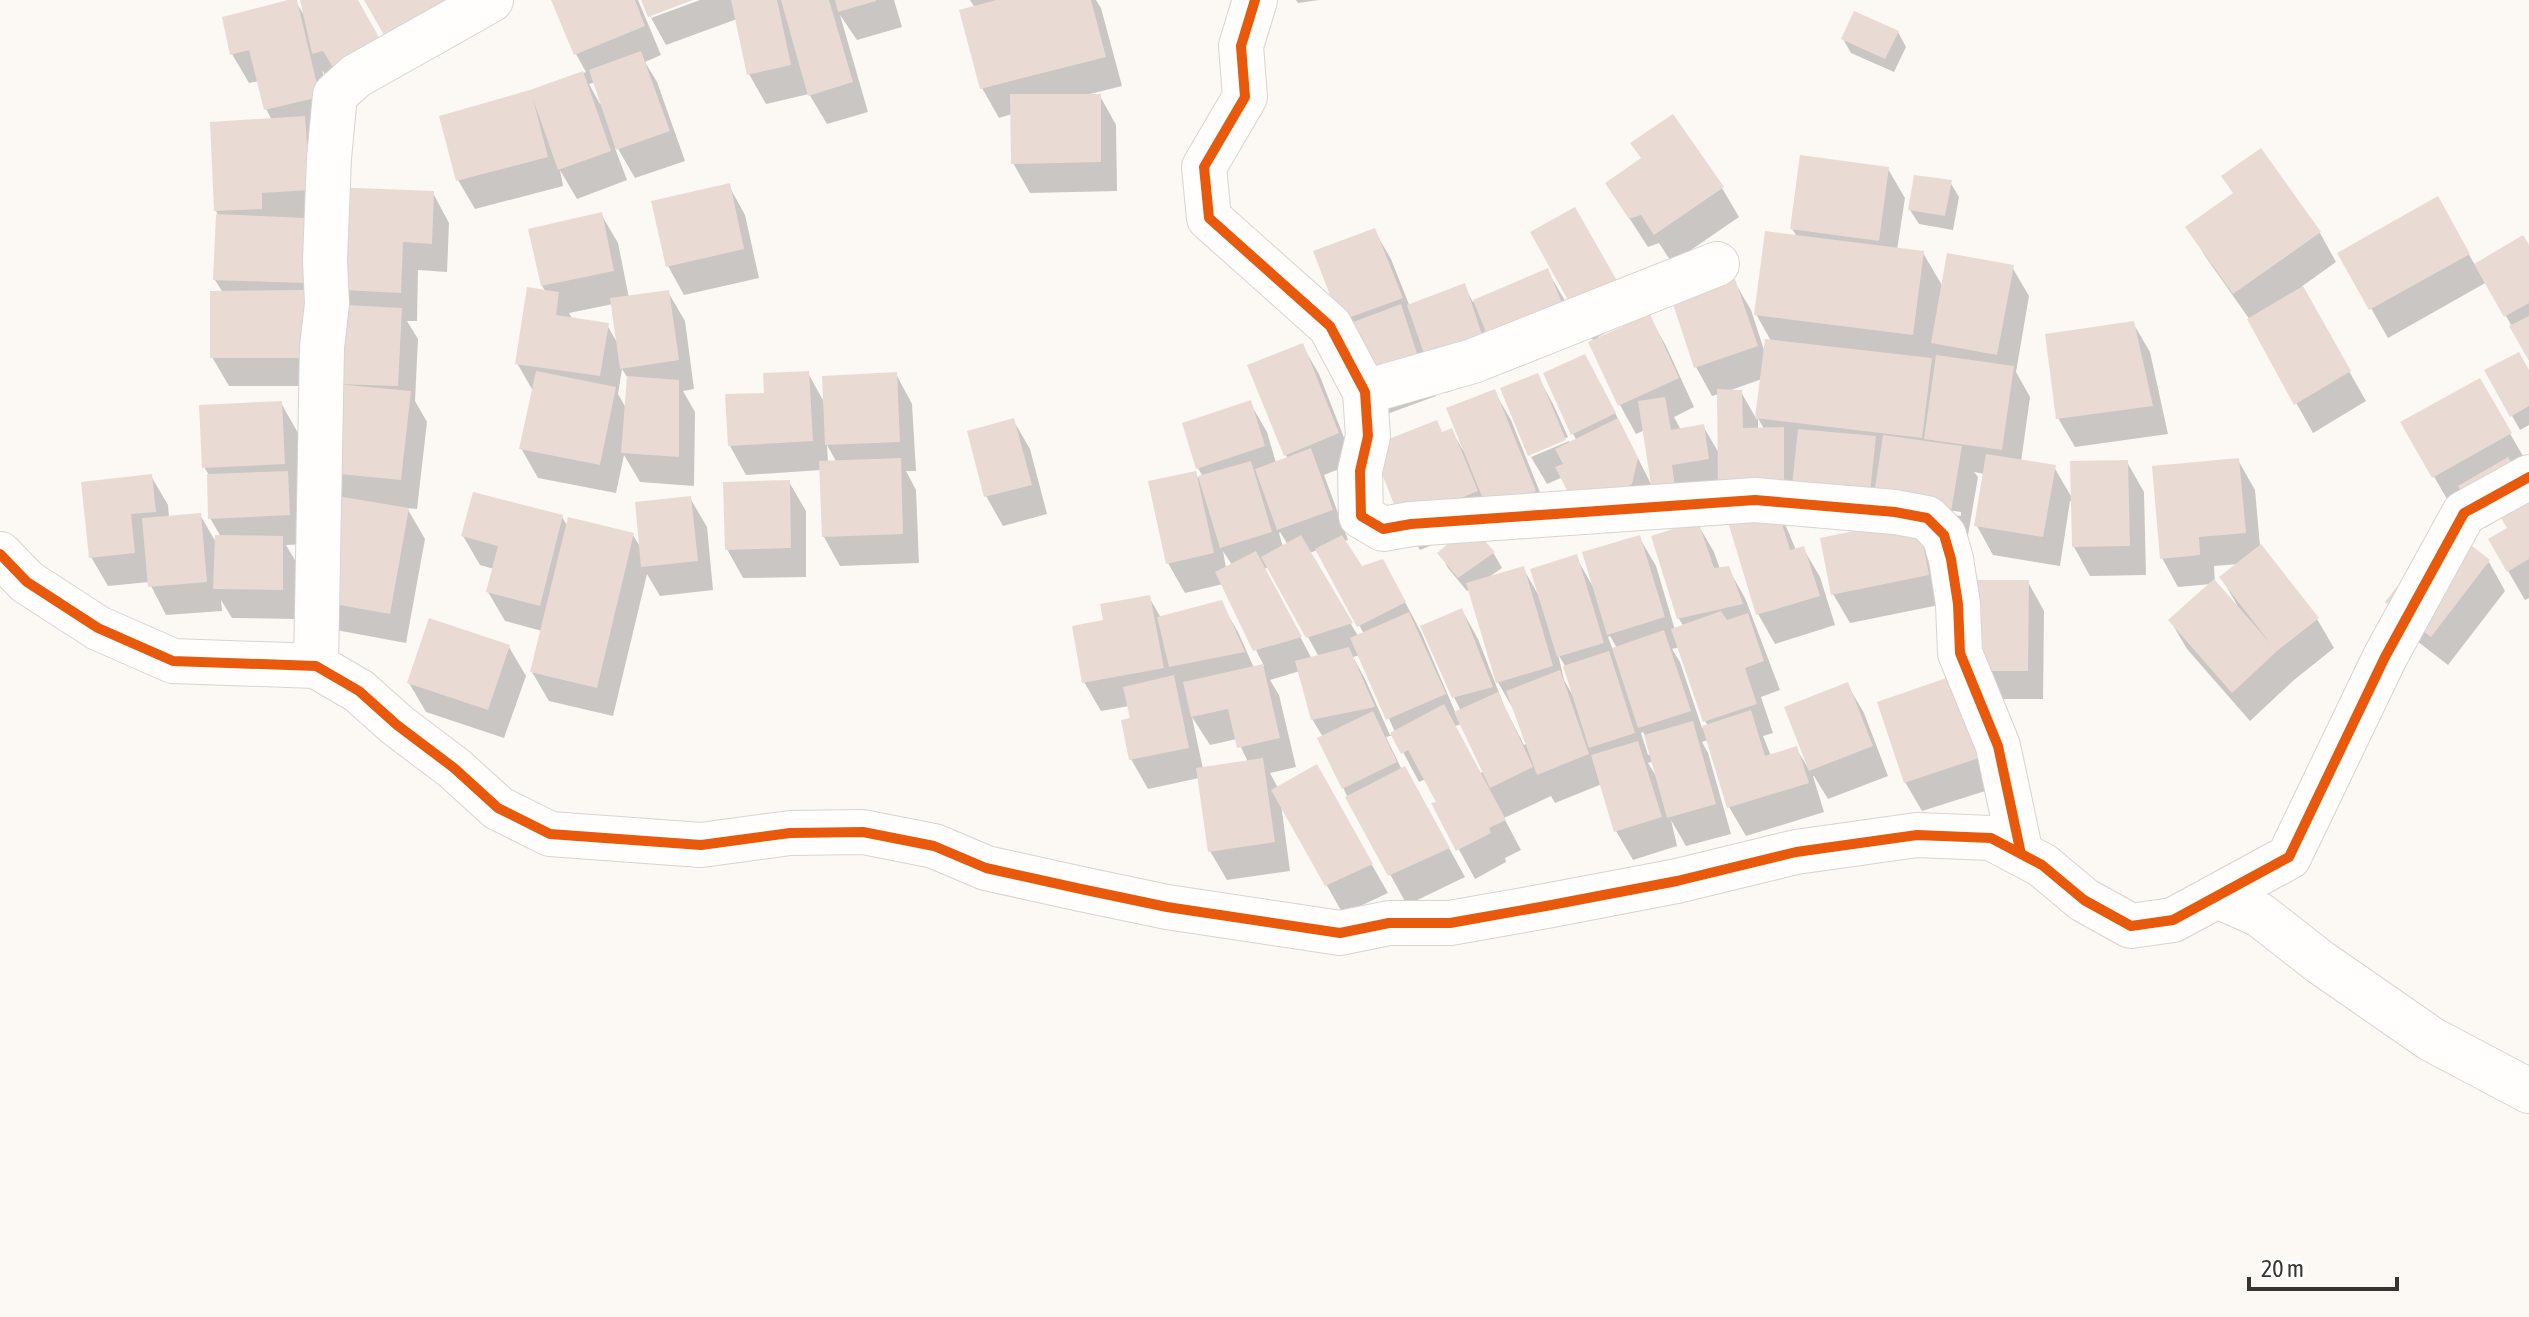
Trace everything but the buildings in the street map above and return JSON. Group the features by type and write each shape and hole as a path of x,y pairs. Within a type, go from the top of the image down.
{"street":[{"path":"316,666 322,347 327,304 325,261 335,95 356,76 491,0"},
{"path":"1255,0 1241,46 1245,97 1204,167 1209,218 1330,326 1365,392 1368,436 1360,471 1361,516 1383,529 1411,524 1755,500 1895,512 1927,518 1944,535 1951,559 1958,604 1960,653 1998,746 2021,854"},
{"path":"1365,392 1473,361 1717,264"},
{"path":"0,554 27,582 98,628 173,661 316,666 359,691 498,808 550,834 701,845 790,833 863,832 934,846 986,868 1081,889 1167,907 1340,933 1389,923 1450,923 1519,911 1677,881 1796,852 1917,835 1991,838 2042,865 2084,900 2131,926 2173,920 2289,857 2385,657 2464,513 2529,477"},
{"path":"2217,896 2260,915 2320,962 2431,1039 2529,1091"}],"cycle path":[{"path":"1255,0 1241,46 1245,97 1204,167 1209,218 1330,326 1365,392 1368,436 1360,471 1361,516 1383,529 1411,524 1755,500 1895,512 1927,518 1944,535 1951,559 1958,604 1960,653 1998,746 2021,854"},
{"path":"0,554 27,582 98,628 173,661 316,666 359,691 498,808 550,834 701,845 790,833 863,832 934,846 986,868 1081,889 1167,907 1340,933 1389,923 1450,923 1546,906 1677,881 1796,852 1917,835 1991,838 2042,865 2084,900 2131,926 2173,920 2289,857 2385,657 2464,513 2529,477"}]}
